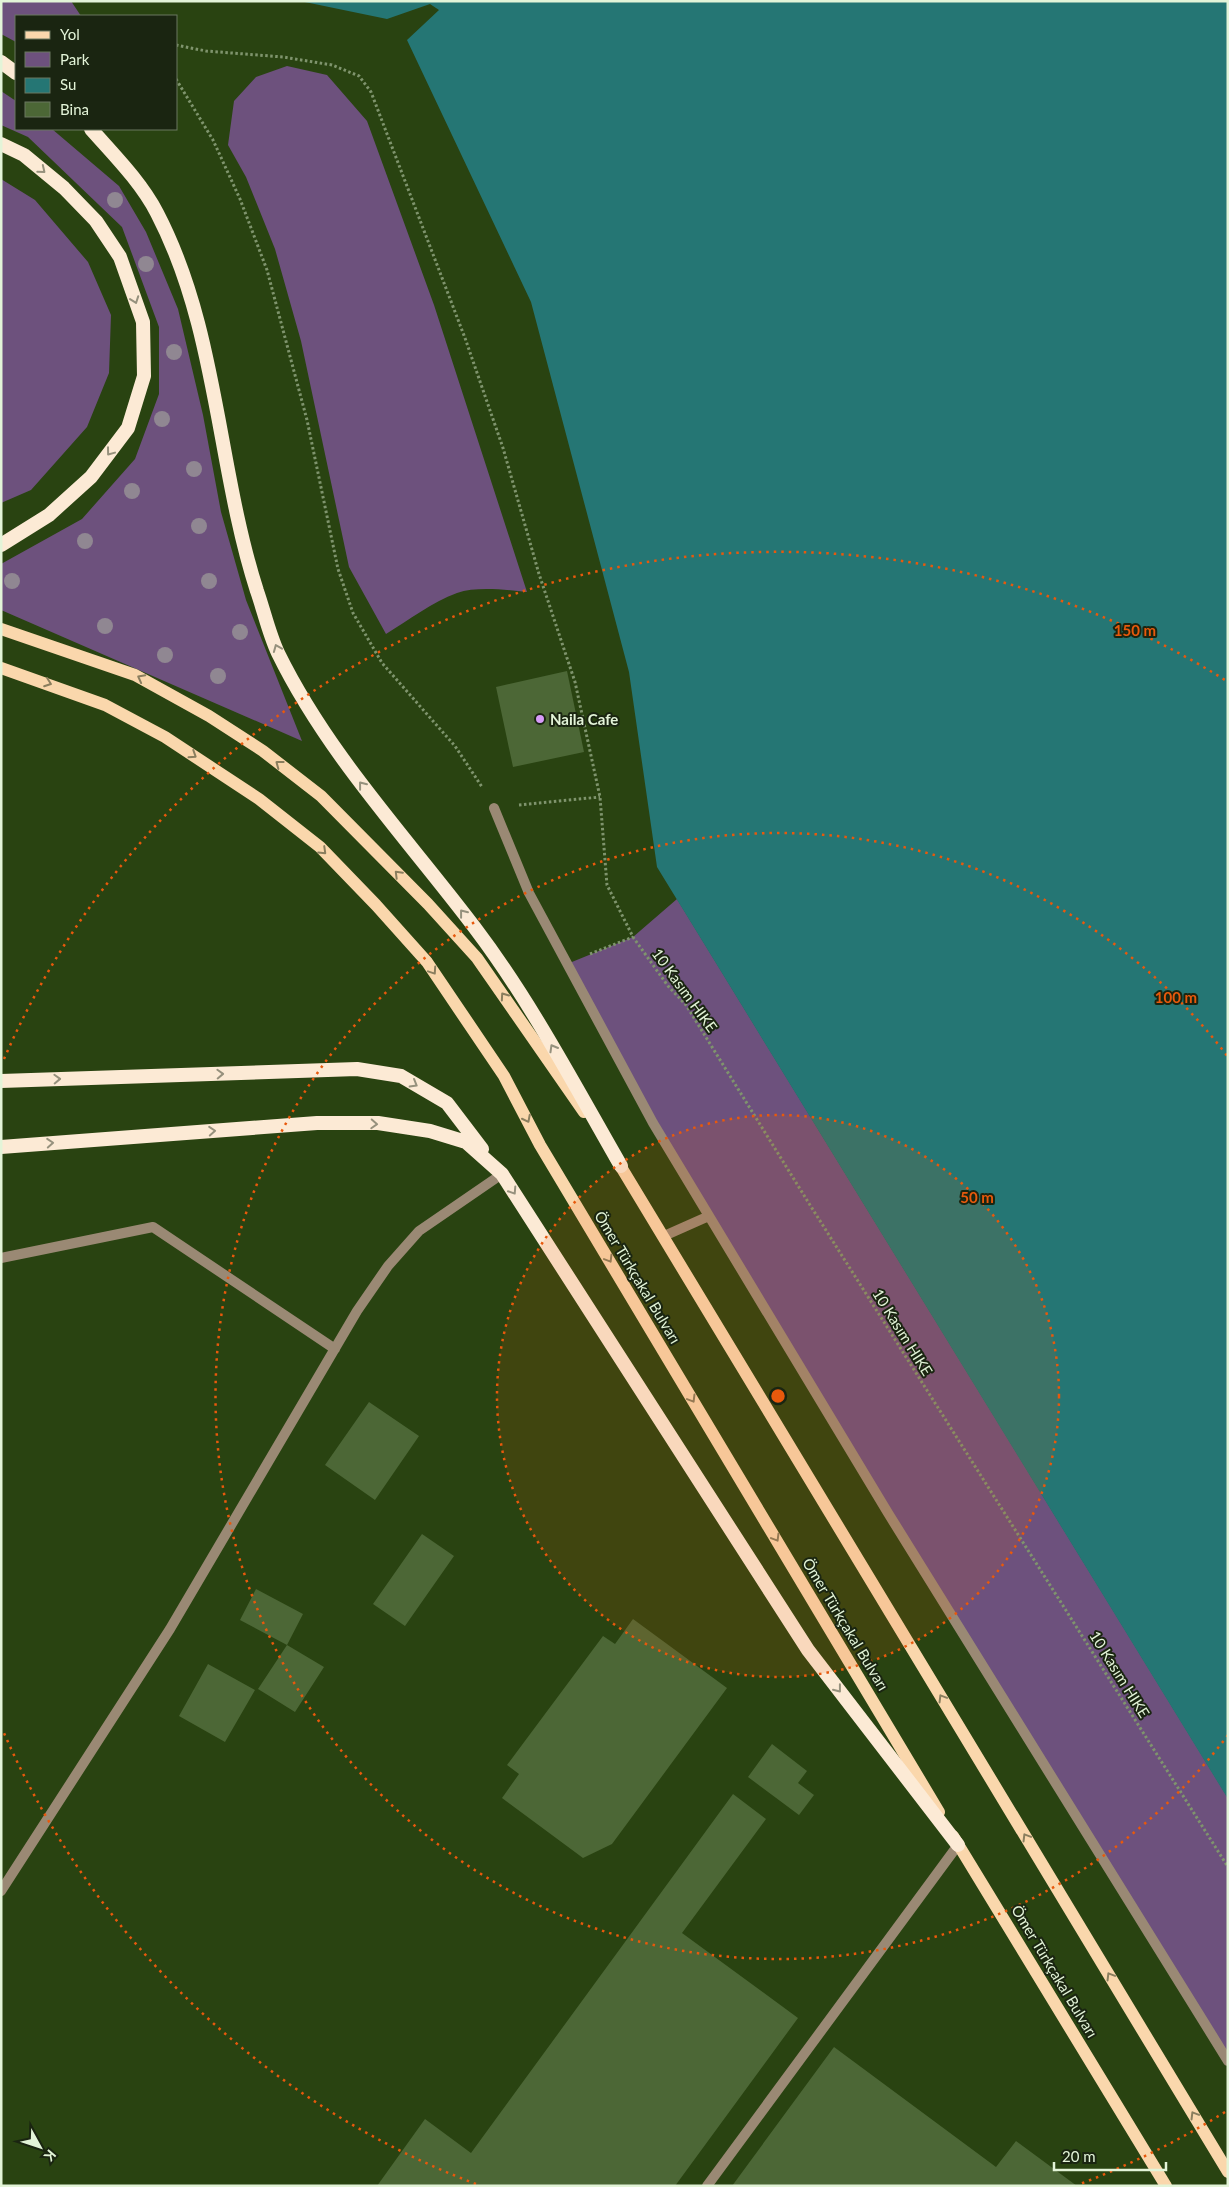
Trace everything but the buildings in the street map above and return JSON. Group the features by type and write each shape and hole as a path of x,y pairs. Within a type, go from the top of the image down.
{"highway":[{"path":"1,62 15,72"},
{"path":"92,130 126,169 156,210 188,281 204,345 244,550 277,651 341,758 477,930 542,1028 621,1166"},
{"path":"1,144 24,156 64,188 96,221 120,257 143,322 144,376 128,428 91,477 49,515 1,545"},
{"path":"5,1081 357,1069 401,1076 447,1103 502,1174 808,1650 958,1845"},
{"path":"1,1147 317,1123 378,1123 430,1131 466,1142 502,1174"}],"main road":[{"path":"1,629 135,675 224,726 263,751 321,796 428,904 477,958 621,1166 1228,2172"},
{"name":"Ömer Türkçakal Bulvarı","path":"1,668 105,705 165,736 259,799 320,847 427,962 504,1076 540,1145 958,1845 1166,2186"}],"street":[{"path":"494,808 528,892 653,1124 888,1513 1228,2061"},
{"path":"1,1891 170,1629 357,1311 388,1266 419,1231 502,1174"},
{"path":"664,1236 709,1216"},
{"path":"1,1258 153,1227 335,1349"},
{"path":"707,2186 958,1845"}],"path":[{"name":"10 Kasım HIKE","path":"178,45 332,64 359,76 371,92 465,338 503,448 539,574 575,682 600,797 607,884 633,937 668,986 686,1005 1228,1866"},
{"path":"178,82 213,140 240,200 267,270 307,420 338,569 353,612 382,663 455,746 474,773 494,808 600,797"},
{"path":"567,964 633,937"}],"green space":[{"path":"1,1 71,1 80,15 15,15 15,41 1,34"},
{"path":"287,66 327,75 367,121 434,305 527,592 483,589 457,593 430,606 386,634 349,567 301,341 275,249 246,177 228,145 234,101 256,77"},
{"path":"1,91 15,100 15,130 53,130 119,186 146,232 178,309 203,415 221,512 246,600 302,741 1,610 1,564 82,519 135,459 159,394 159,327 122,227 28,137 1,125"},
{"path":"1,179 35,200 88,262 111,315 109,373 87,427 31,490 1,503"},
{"path":"677,899 1228,1798 1228,2066 709,1216 567,964 633,937"}],"water":[{"path":"300,1 1228,1 1228,1799 657,867 629,672 531,302 407,40 439,10 430,4 387,19"}],"place":[{"name":"Naila Cafe","path":"540,719"}]}
